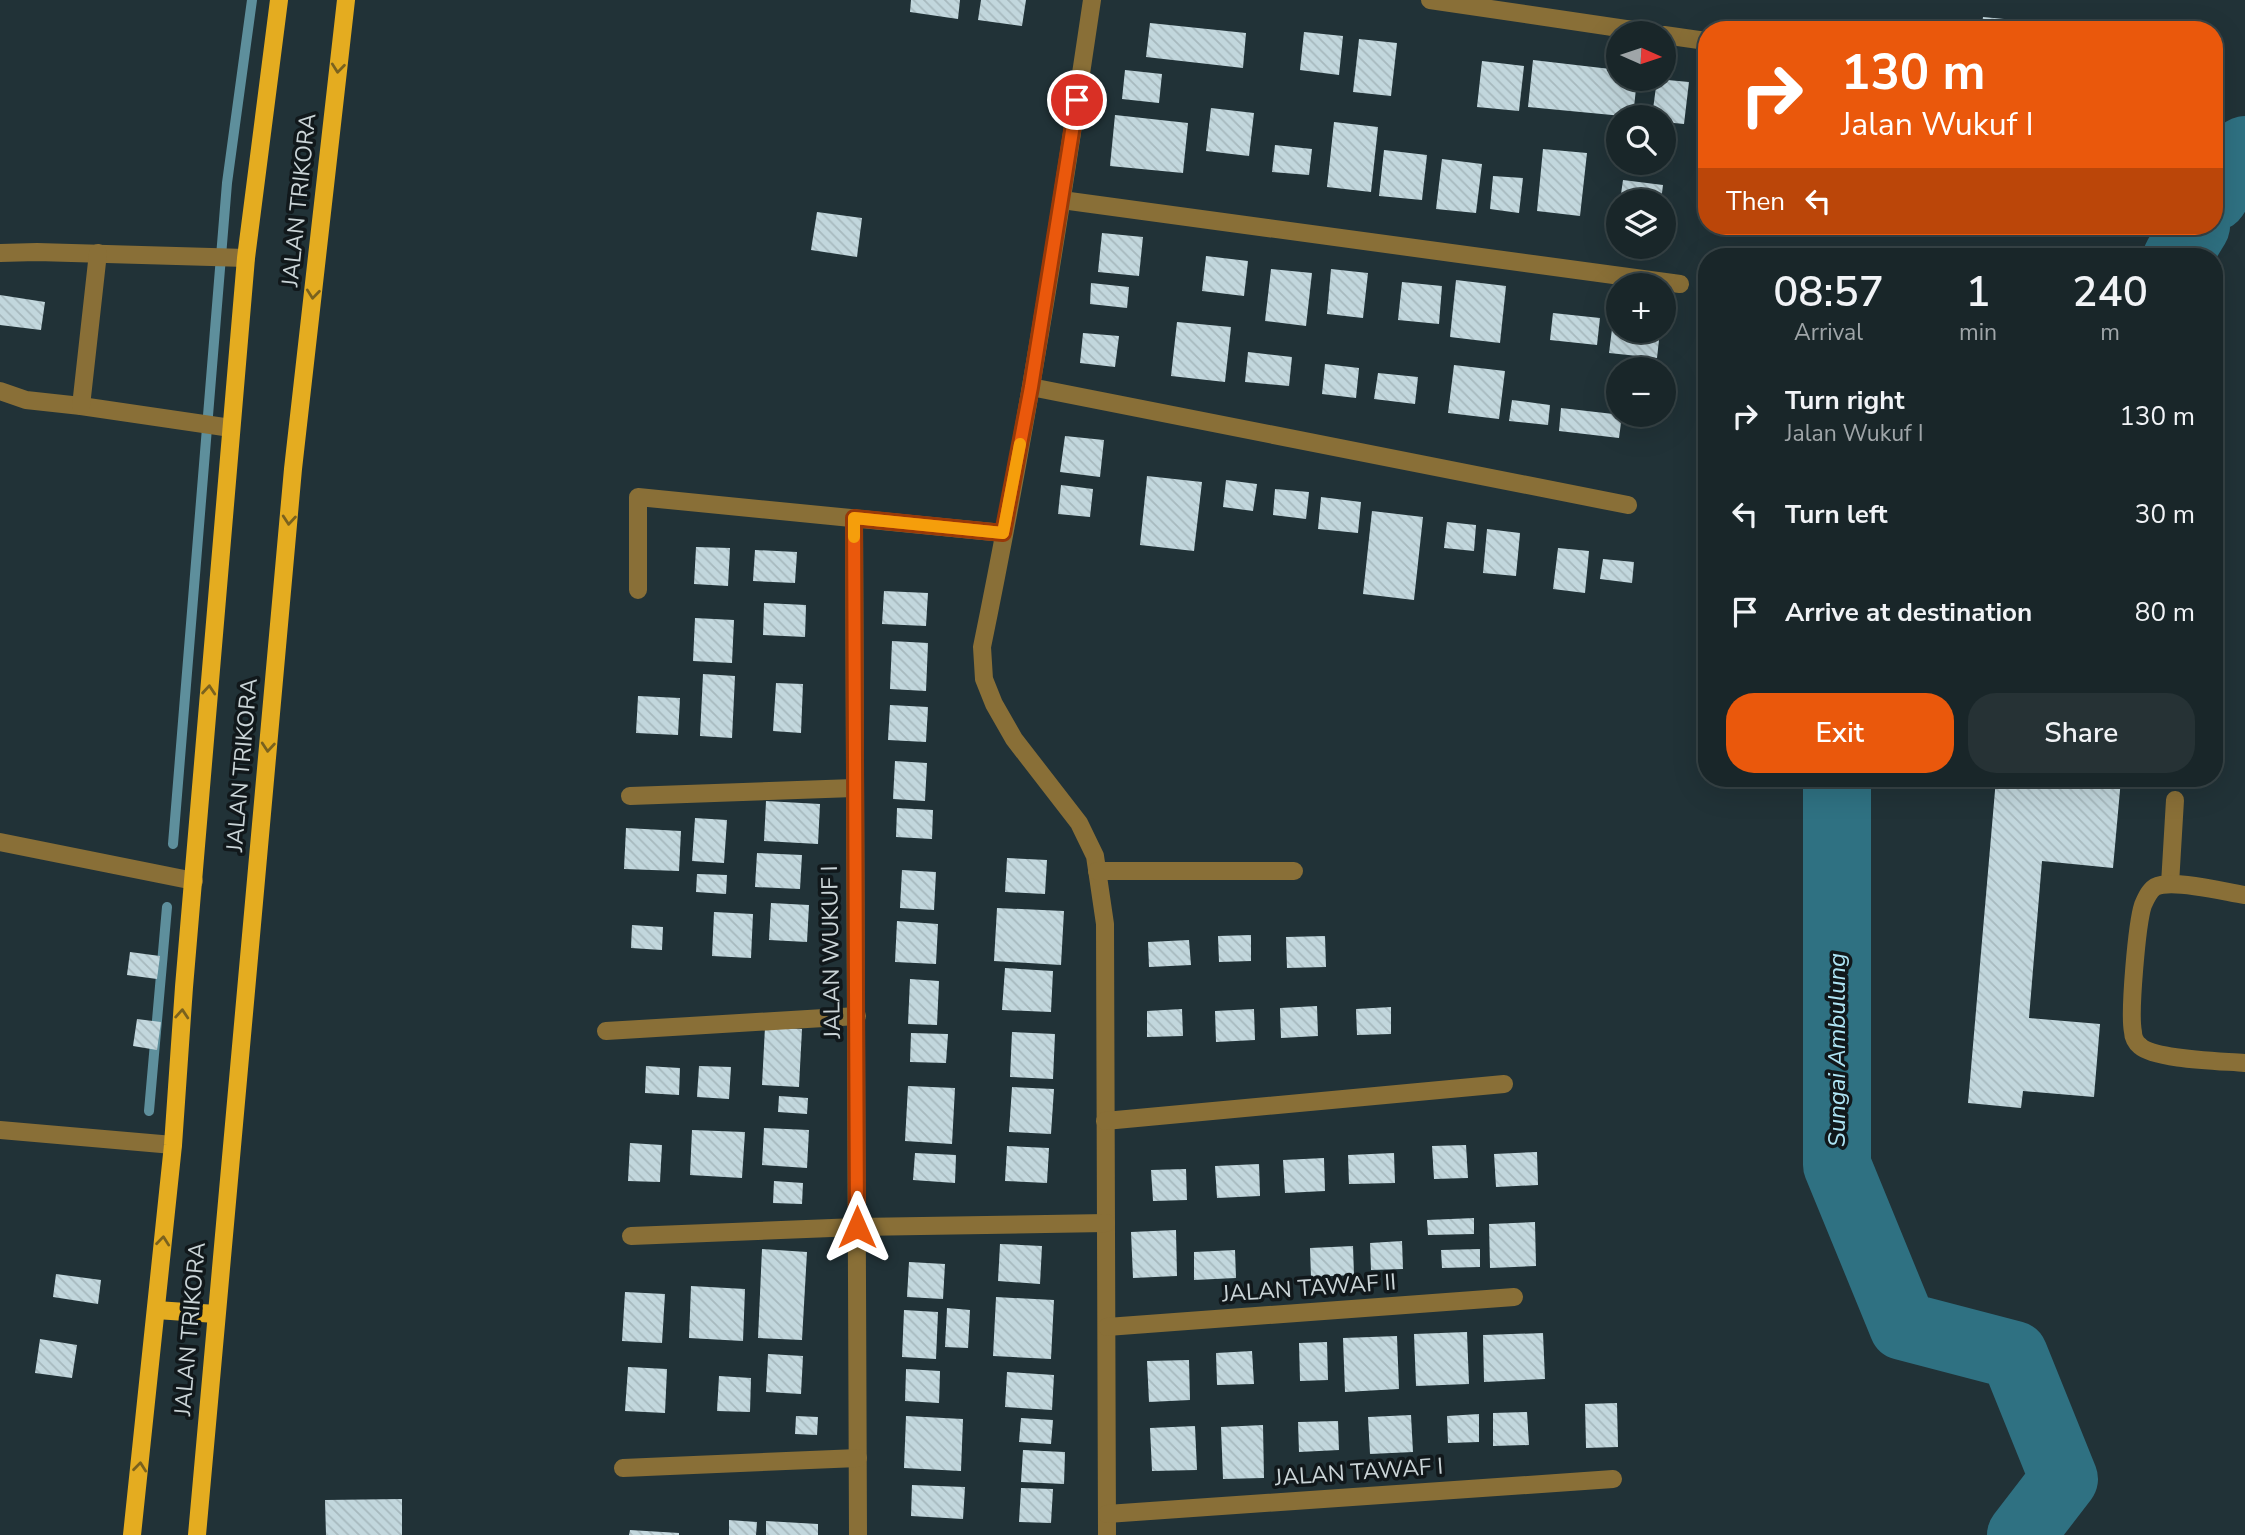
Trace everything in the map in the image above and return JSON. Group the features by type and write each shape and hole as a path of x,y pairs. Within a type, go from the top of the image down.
{"main road":[{"name":"JALAN TRIKORA","path":"132,1535 173,1145 246,258 279,0"},
{"name":"JALAN TRIKORA","path":"197,1535 293,469 346,0"},
{"path":"156,1310 216,1314"}],"street":[{"path":"1091,0 1031,387 982,647 984,679 994,704 1014,739 1079,823 1095,856 1105,924 1107,1535"},
{"path":"1430,0 1606,26"},
{"path":"1676,37 1698,40"},
{"path":"1062,200 1680,284"},
{"path":"0,253 246,258"},
{"path":"81,406 98,253"},
{"path":"1031,387 1628,505"},
{"path":"0,391 26,400 231,428"},
{"path":"638,590 638,498 1003,533"},
{"name":"JALAN WUKUF I","path":"854,518 858,1535"},
{"path":"630,796 854,788"},
{"path":"2170,884 2175,800"},
{"path":"0,842 194,881"},
{"path":"1097,871 1294,871"},
{"path":"2245,895 2170,884 2157,886 2149,892 2139,926 2131,1019 2133,1036 2141,1047 2153,1053 2245,1063"},
{"path":"606,1031 857,1016"},
{"path":"1105,1121 1504,1084"},
{"path":"0,1130 173,1145"},
{"path":"631,1236 857,1227 1106,1223"},
{"name":"JALAN TAWAF II","path":"1107,1327 1514,1297"},
{"path":"623,1468 858,1458"},
{"name":"JALAN TAWAF I","path":"1107,1514 1614,1479"}],"building":[{"path":"911,0 960,0 958,19 910,12"},
{"path":"981,0 1026,0 1022,26 978,20"},
{"path":"1983,17 2025,21 1982,21"},
{"path":"1150,23 1246,33 1243,68 1146,57"},
{"path":"1304,32 1343,36 1339,75 1300,70"},
{"path":"1359,39 1397,43 1391,96 1353,92"},
{"path":"1533,60 1606,68 1606,91 1636,91 1634,105 1606,105 1606,114 1528,107"},
{"path":"1482,61 1524,66 1519,111 1477,107"},
{"path":"1125,70 1162,74 1159,103 1122,99"},
{"path":"1676,81 1689,82 1684,124 1676,123 1676,105 1654,105 1655,91 1676,91"},
{"path":"1211,108 1254,113 1249,156 1206,151"},
{"path":"1115,115 1188,123 1183,173 1110,166"},
{"path":"1334,122 1378,127 1371,192 1327,187"},
{"path":"1275,145 1312,149 1309,175 1272,172"},
{"path":"1543,149 1587,153 1580,216 1537,211"},
{"path":"1384,150 1427,155 1422,200 1379,196"},
{"path":"1442,159 1482,164 1476,213 1436,209"},
{"path":"1493,176 1523,178 1519,213 1490,209"},
{"path":"1623,180 1663,185 1662,189 1622,189"},
{"path":"817,212 862,218 857,257 811,250"},
{"path":"1102,233 1143,237 1139,276 1098,272"},
{"path":"1206,256 1248,261 1244,296 1202,291"},
{"path":"1271,269 1312,273 1306,326 1265,321"},
{"path":"1331,269 1368,273 1363,318 1327,314"},
{"path":"1456,280 1506,286 1500,343 1450,337"},
{"path":"1402,282 1442,286 1439,324 1398,320"},
{"path":"1091,283 1129,287 1127,308 1090,304"},
{"path":"0,295 45,302 41,330 0,325"},
{"path":"1553,313 1600,318 1597,345 1550,340"},
{"path":"1177,322 1231,327 1225,382 1171,376"},
{"path":"1083,333 1119,336 1115,367 1080,363"},
{"path":"1610,343 1659,343 1657,357 1609,353"},
{"path":"1248,352 1292,357 1289,386 1245,382"},
{"path":"1325,364 1359,368 1356,398 1322,394"},
{"path":"1454,365 1505,371 1499,419 1448,413"},
{"path":"1378,373 1418,377 1415,404 1374,399"},
{"path":"1512,400 1550,405 1548,425 1509,421"},
{"path":"1561,408 1606,413 1606,427 1620,427 1619,438 1559,431"},
{"path":"1065,436 1104,440 1100,477 1060,472"},
{"path":"1147,476 1202,482 1194,551 1140,545"},
{"path":"1226,480 1257,484 1253,511 1223,507"},
{"path":"1061,485 1093,489 1090,517 1058,514"},
{"path":"1275,489 1309,492 1306,519 1273,515"},
{"path":"1321,497 1361,502 1358,533 1318,529"},
{"path":"1372,511 1423,517 1414,600 1363,594"},
{"path":"1447,522 1476,525 1474,551 1444,548"},
{"path":"1487,529 1520,533 1516,576 1483,573"},
{"path":"696,547 730,548 728,586 694,584"},
{"path":"1558,548 1589,551 1585,593 1553,589"},
{"path":"755,550 797,552 795,583 753,581"},
{"path":"1603,559 1634,562 1632,583 1600,579"},
{"path":"884,591 928,593 926,626 882,624"},
{"path":"764,603 806,605 805,637 763,635"},
{"path":"695,618 734,620 732,663 693,661"},
{"path":"892,641 928,643 926,691 890,689"},
{"path":"703,674 735,676 732,738 700,736"},
{"path":"776,683 803,684 801,733 773,731"},
{"path":"638,696 680,698 678,735 636,733"},
{"path":"890,705 928,707 926,742 888,740"},
{"path":"895,761 927,763 925,801 893,799"},
{"path":"1995,787 2120,787 2113,868 2042,861 2029,1018 2100,1024 2094,1097 2023,1091 2021,1108 1968,1103"},
{"path":"766,801 820,804 818,844 764,841"},
{"path":"897,808 933,810 932,839 896,837"},
{"path":"695,818 727,820 724,863 692,861"},
{"path":"626,828 681,831 679,871 624,869"},
{"path":"757,853 802,855 800,889 755,887"},
{"path":"1007,858 1047,860 1045,894 1005,892"},
{"path":"902,870 936,872 934,910 900,908"},
{"path":"697,874 727,875 726,894 696,892"},
{"path":"771,903 809,905 807,942 769,940"},
{"path":"997,908 1064,911 1061,965 994,961"},
{"path":"714,912 753,914 751,958 712,956"},
{"path":"897,921 938,924 936,964 895,962"},
{"path":"632,925 663,927 662,950 631,948"},
{"path":"1251,935 1251,961 1219,962 1218,936"},
{"path":"1325,936 1326,967 1287,968 1286,937"},
{"path":"1189,940 1191,965 1149,967 1148,942"},
{"path":"130,952 160,956 157,979 127,975"},
{"path":"1005,968 1053,971 1051,1012 1002,1010"},
{"path":"910,979 939,981 937,1025 908,1024"},
{"path":"1317,1006 1318,1036 1281,1038 1280,1008"},
{"path":"1391,1007 1391,1034 1357,1035 1356,1009"},
{"path":"1182,1009 1183,1036 1147,1037 1147,1011"},
{"path":"1254,1009 1255,1040 1216,1042 1215,1011"},
{"path":"137,1019 161,1022 157,1050 133,1046"},
{"path":"765,1027 802,1029 799,1087 762,1085"},
{"path":"1012,1032 1055,1034 1053,1079 1010,1077"},
{"path":"911,1033 948,1034 946,1063 910,1062"},
{"path":"646,1066 680,1068 679,1095 645,1093"},
{"path":"699,1066 731,1067 729,1099 697,1097"},
{"path":"908,1086 955,1088 952,1144 905,1141"},
{"path":"1012,1087 1054,1089 1051,1134 1009,1132"},
{"path":"779,1096 808,1098 807,1114 778,1112"},
{"path":"764,1128 809,1130 807,1168 762,1165"},
{"path":"692,1130 745,1132 742,1178 690,1175"},
{"path":"630,1143 662,1145 660,1182 628,1181"},
{"path":"1466,1145 1468,1178 1434,1179 1432,1146"},
{"path":"1007,1146 1049,1148 1047,1183 1005,1181"},
{"path":"1537,1152 1538,1185 1496,1187 1494,1154"},
{"path":"915,1153 956,1155 955,1183 913,1180"},
{"path":"1394,1153 1395,1183 1349,1184 1348,1155"},
{"path":"1324,1158 1325,1191 1285,1193 1283,1160"},
{"path":"1259,1164 1260,1196 1217,1198 1215,1166"},
{"path":"1186,1169 1187,1200 1153,1201 1151,1170"},
{"path":"774,1181 803,1183 802,1204 773,1203"},
{"path":"1474,1218 1474,1234 1428,1235 1427,1220"},
{"path":"1535,1222 1536,1266 1490,1268 1489,1224"},
{"path":"1176,1230 1177,1276 1133,1278 1131,1232"},
{"path":"1402,1241 1403,1269 1371,1270 1370,1243"},
{"path":"1000,1244 1042,1246 1040,1284 998,1281"},
{"path":"1353,1246 1354,1275 1311,1277 1310,1248"},
{"path":"762,1249 807,1252 802,1340 758,1338"},
{"path":"1480,1249 1480,1267 1442,1268 1441,1250"},
{"path":"1235,1250 1236,1278 1194,1280 1194,1252"},
{"path":"909,1262 945,1264 943,1299 907,1297"},
{"path":"56,1274 101,1280 98,1304 53,1297"},
{"path":"691,1286 745,1289 743,1341 689,1338"},
{"path":"625,1292 665,1294 662,1343 622,1341"},
{"path":"996,1297 1054,1300 1051,1359 993,1356"},
{"path":"947,1308 970,1310 968,1348 945,1347"},
{"path":"904,1310 938,1312 936,1359 902,1357"},
{"path":"1467,1332 1469,1384 1416,1386 1414,1334"},
{"path":"1543,1333 1545,1379 1484,1382 1483,1335"},
{"path":"1397,1336 1399,1389 1345,1392 1343,1338"},
{"path":"40,1339 77,1345 72,1378 35,1373"},
{"path":"1327,1342 1328,1380 1300,1381 1299,1343"},
{"path":"1252,1351 1254,1384 1217,1385 1216,1353"},
{"path":"768,1354 803,1356 801,1394 766,1392"},
{"path":"1189,1360 1190,1400 1149,1402 1147,1361"},
{"path":"628,1367 667,1369 665,1413 625,1411"},
{"path":"906,1369 940,1371 939,1403 905,1401"},
{"path":"1007,1372 1054,1375 1052,1410 1005,1407"},
{"path":"719,1376 751,1378 750,1412 717,1411"},
{"path":"1617,1403 1618,1447 1586,1448 1585,1404"},
{"path":"1527,1412 1529,1445 1493,1446 1493,1413"},
{"path":"1479,1414 1479,1442 1448,1443 1447,1416"},
{"path":"1411,1415 1413,1452 1370,1454 1368,1417"},
{"path":"796,1416 818,1417 817,1435 795,1434"},
{"path":"906,1416 963,1419 961,1471 904,1468"},
{"path":"1021,1418 1053,1420 1051,1444 1019,1442"},
{"path":"1338,1421 1339,1450 1299,1452 1298,1422"},
{"path":"1263,1425 1264,1478 1223,1479 1221,1427"},
{"path":"1195,1426 1197,1470 1152,1471 1150,1428"},
{"path":"1023,1450 1065,1452 1064,1484 1021,1482"},
{"path":"912,1485 965,1487 963,1519 911,1516"},
{"path":"1021,1488 1053,1489 1051,1523 1019,1522"},
{"path":"402,1499 402,1535 326,1535 325,1500"},
{"path":"729,1520 757,1522 756,1535 729,1535"},
{"path":"766,1521 818,1524 818,1535 766,1535"},
{"path":"630,1530 679,1533 679,1535 629,1535"}],"waterway":[{"path":"173,844 227,183 252,0"},
{"name":"Sungai Ambulung","path":"2223,183 2245,150"},
{"name":"Sungai Ambulung","path":"2183,248 2190,235"},
{"name":"Sungai Ambulung","path":"1837,787 1837,1165 1903,1326 2014,1355 2064,1479 2021,1535"},
{"path":"149,1111 167,907"}],"slow traffic":[{"path":"854,537 854,518 1003,533 1020,444"}],"route":[{"path":"857,1227 854,518 1003,533 1031,387 1077,100"}]}
